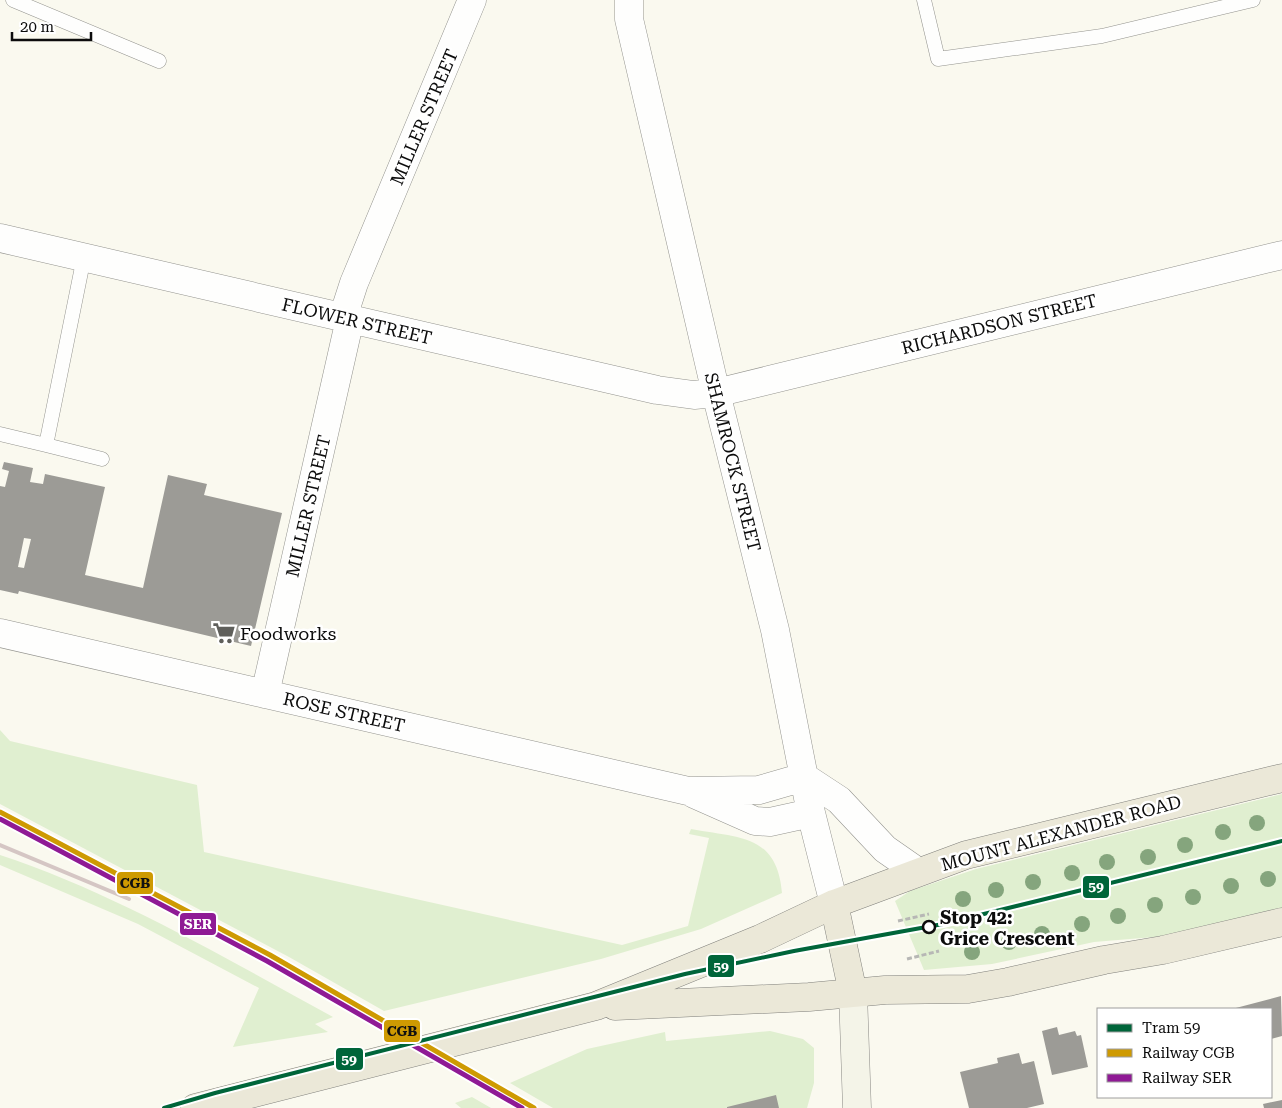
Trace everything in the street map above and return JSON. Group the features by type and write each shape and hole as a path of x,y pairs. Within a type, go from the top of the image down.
{"main road":[{"name":"MOUNT ALEXANDER ROAD","path":"195,1108 596,1006 760,939 834,904 966,855 1024,839 1282,778"},
{"path":"834,904 853,993"},
{"name":"MOUNT ALEXANDER ROAD","path":"596,1006 927,991 987,986 1104,960 1171,949 1282,922"}],"street":[{"name":"MILLER STREET","path":"265,694 354,283 472,0"},
{"name":"SHAMROCK STREET","path":"625,6 716,393 776,630 811,813 834,904"},
{"name":"FLOWER STREET","path":"0,238 657,390 694,395 716,393"},
{"name":"RICHARDSON STREET","path":"716,393 1282,255"},
{"name":"ROSE STREET","path":"0,634 688,791 755,821 770,822 811,813"},
{"name":"ROSE STREET","path":"688,791 759,790 804,777"},
{"path":"804,777 839,800 885,849 918,872"},
{"path":"853,993 856,1108"}],"lane":[{"path":"13,0 159,61"},
{"path":"924,0 938,59 1102,36 1253,0"},
{"path":"46,445 84,257"},
{"path":"0,434 102,459"}],"path":[{"path":"898,921 929,914"},
{"path":"907,959 939,951"}],"green space":[{"path":"0,730 10,741 197,785 204,852 622,945 688,926 709,838 689,834 691,829 740,838 753,842 764,849 772,859 779,874 782,893 701,929 601,959 384,1011 289,957 0,804"},
{"path":"1282,794 1282,909 1178,935 1094,942 992,964 924,970 895,901 910,891 976,869"},
{"path":"0,855 86,888 211,950 333,1017 315,1024 328,1032 233,1047 259,988 138,924 0,865"},
{"path":"770,1031 803,1039 814,1048 814,1083 807,1108 553,1108 510,1083 587,1049 665,1032 666,1041"},
{"path":"472,1097 491,1108 461,1108 455,1103"}],"building":[{"path":"4,462 33,468 30,482 43,484 45,474 105,487 85,575 143,588 168,475 207,484 204,495 282,513 251,646 19,591 18,594 0,590 0,486 5,487 9,471 2,469","holes":["24,538 31,539 24,568 18,567"]},
{"path":"1281,996 1282,1036 1272,1039 1272,1008 1236,1008"},
{"path":"1057,1027 1059,1035 1075,1031 1077,1036 1081,1035 1088,1067 1052,1075 1042,1031"},
{"path":"1019,1053 1022,1064 1034,1061 1044,1104 1027,1108 969,1108 960,1072 998,1063 997,1058"},
{"path":"776,1095 779,1108 727,1108 727,1107"},
{"path":"1282,1100 1282,1108 1264,1108 1263,1104"}],"railway":[{"path":"0,845 129,899"}],"tram line":[{"name":"59","path":"164,1108 215,1093 685,974 794,951 943,924 1282,841"}],"rail line":[{"name":"CGB","path":"0,812 270,955 534,1108"},
{"name":"SER","path":"0,819 267,961 522,1108"}],"place":[{"name":"Foodworks","path":"224,633"},
{"name":"Stop 42: Grice Crescent","path":"929,927"}]}
